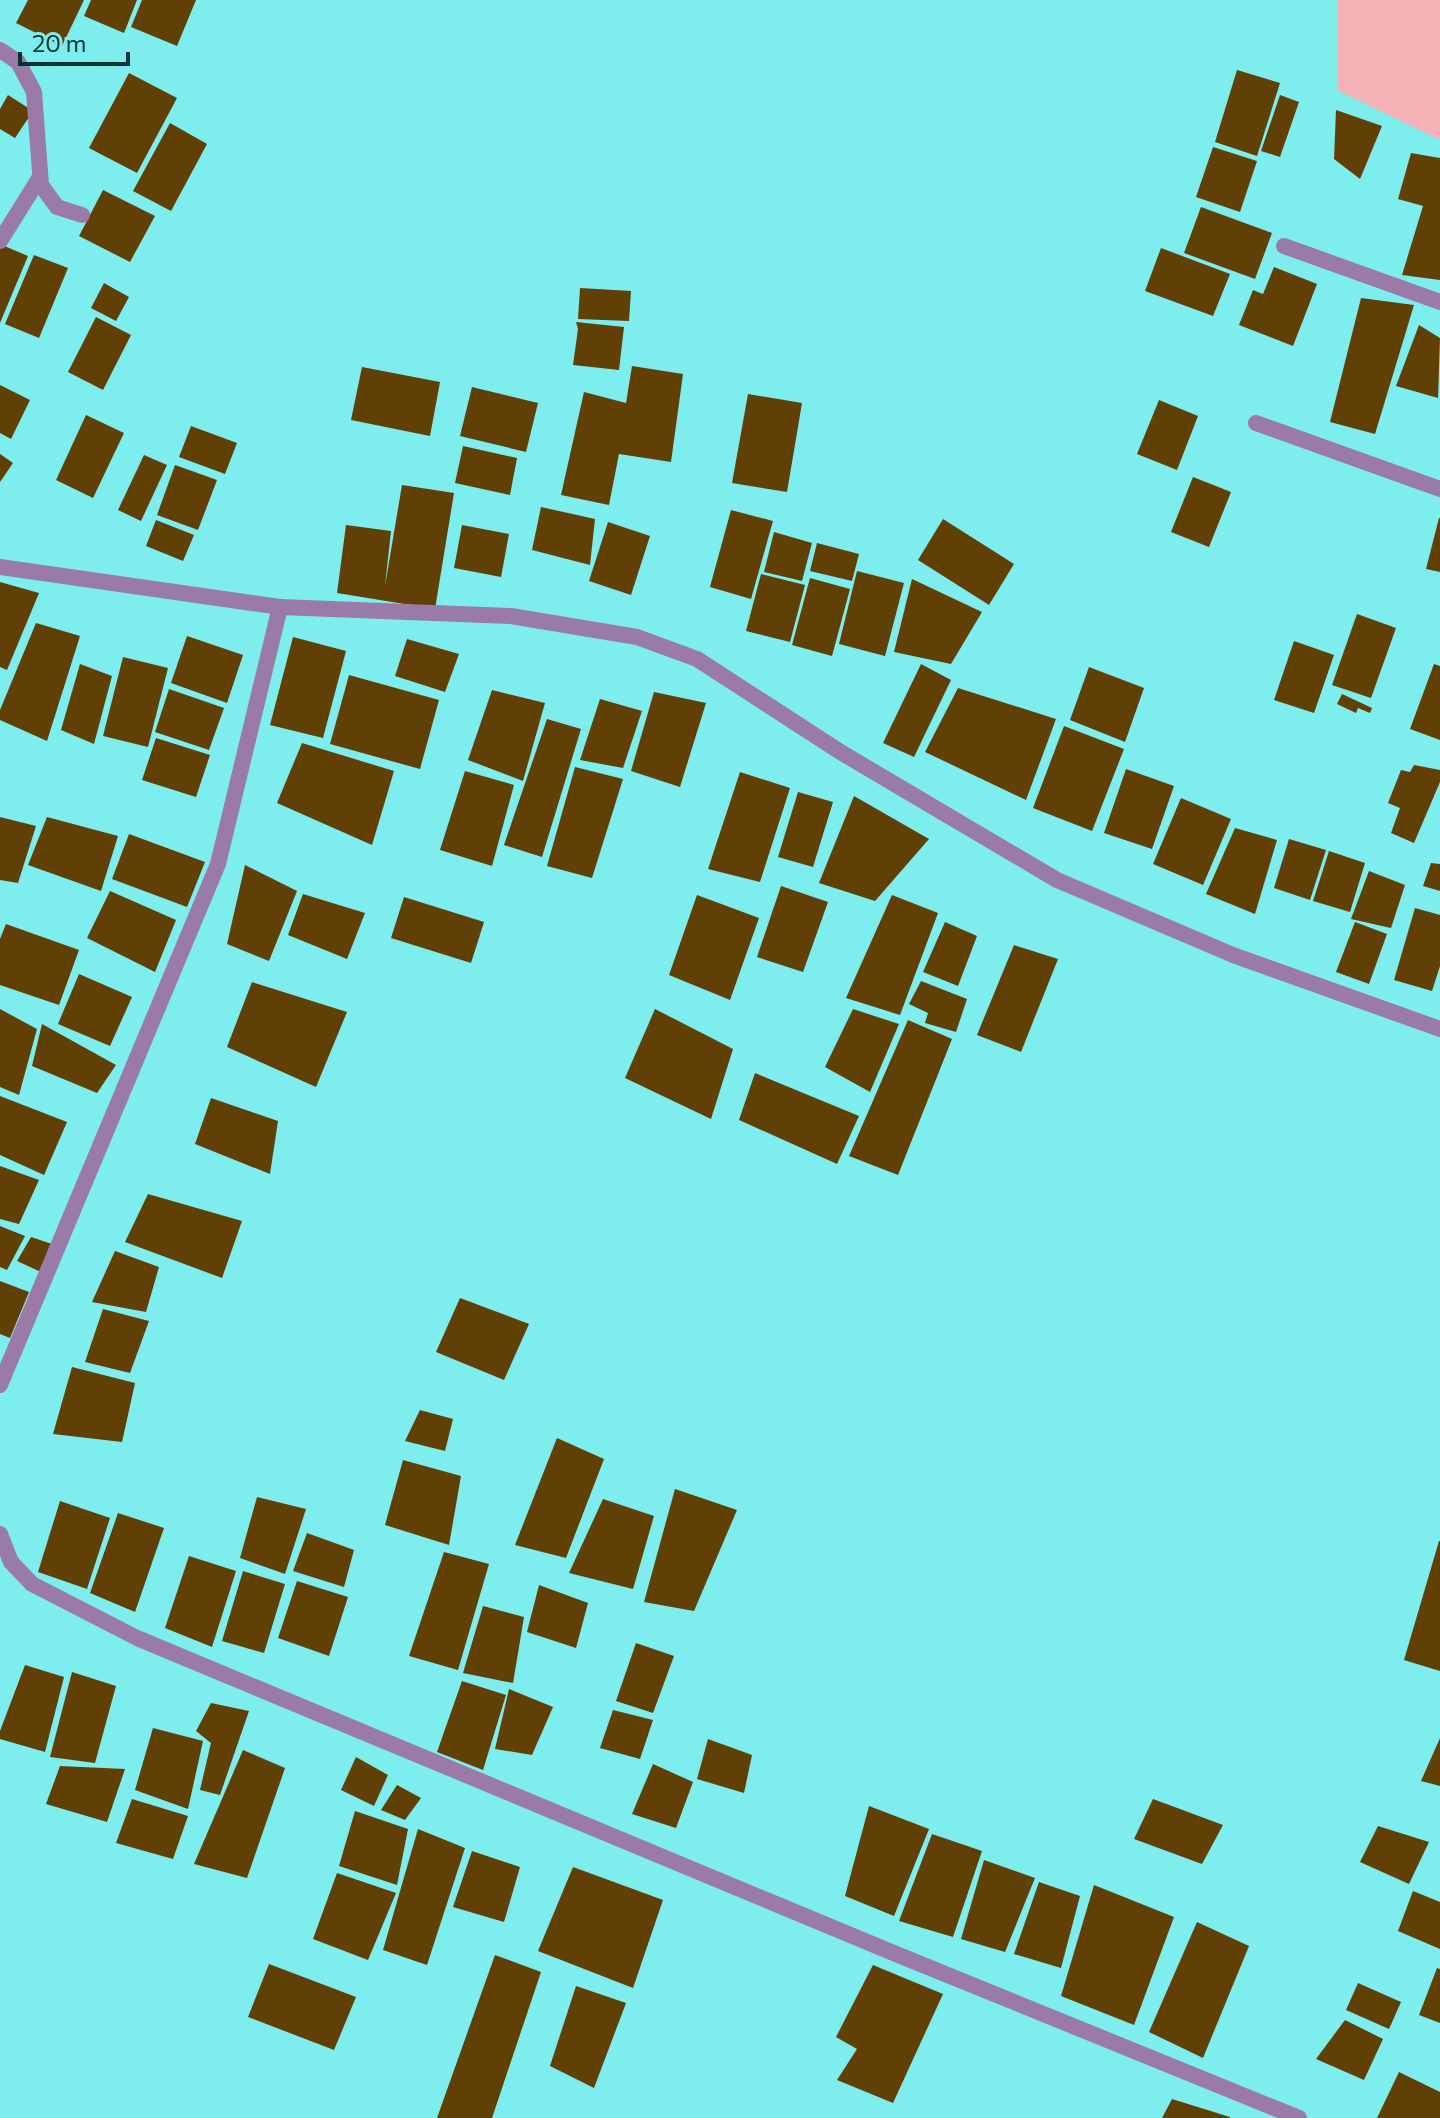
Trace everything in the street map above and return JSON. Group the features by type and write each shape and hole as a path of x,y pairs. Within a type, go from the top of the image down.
{"street":[{"path":"0,50 18,62 34,92 41,185 57,207 82,215"},
{"path":"0,241 40,177"},
{"path":"1284,246 1440,302"},
{"path":"1256,423 1440,489"},
{"path":"0,567 280,607 511,616 637,637 697,659 842,753 1057,880 1233,955 1440,1029"},
{"path":"0,1385 218,864 280,607"},
{"path":"0,1534 11,1562 32,1584 137,1638 1299,2118"}],"shaded area":[{"path":"1338,0 1440,0 1440,140 1337,90"}],"building":[{"path":"28,0 84,0 62,46 16,23"},
{"path":"91,0 137,0 124,33 84,16"},
{"path":"142,0 196,0 177,46 131,27"},
{"path":"1237,70 1280,83 1257,156 1215,142"},
{"path":"129,73 177,98 137,173 89,148"},
{"path":"8,95 33,111 15,138 0,129 0,109"},
{"path":"1280,95 1299,102 1280,157 1261,151"},
{"path":"1336,110 1382,126 1360,179 1334,159"},
{"path":"170,123 207,144 171,211 133,191"},
{"path":"1213,147 1257,161 1240,212 1196,197"},
{"path":"1411,153 1440,158 1440,280 1402,275 1423,206 1398,199"},
{"path":"103,190 155,216 130,262 79,236"},
{"path":"1201,207 1272,233 1255,279 1184,253"},
{"path":"2,245 28,256 0,323 0,249"},
{"path":"1161,248 1230,274 1213,316 1145,291"},
{"path":"34,255 68,268 39,338 5,324"},
{"path":"1274,267 1317,284 1293,346 1239,325 1253,290 1263,294"},
{"path":"104,283 129,297 116,321 91,308"},
{"path":"580,288 631,291 629,321 578,319"},
{"path":"1361,298 1414,305 1375,434 1330,422"},
{"path":"96,317 131,335 103,390 68,372"},
{"path":"576,322 624,327 619,370 573,365 578,329"},
{"path":"1419,325 1440,338 1438,398 1396,386"},
{"path":"632,366 683,374 671,462 619,454 609,505 561,495 584,392 626,403"},
{"path":"362,367 440,382 430,436 351,420"},
{"path":"0,385 30,400 11,439 0,433"},
{"path":"472,387 538,403 526,452 460,436"},
{"path":"748,394 802,403 787,492 732,483"},
{"path":"1159,400 1198,416 1177,470 1137,454"},
{"path":"86,415 124,433 93,498 56,480"},
{"path":"191,426 237,443 225,474 179,457"},
{"path":"463,446 517,458 510,495 455,483"},
{"path":"0,454 13,463 0,482"},
{"path":"144,455 167,465 141,521 118,510"},
{"path":"175,465 217,480 198,530 157,515"},
{"path":"1193,477 1231,492 1209,547 1171,532"},
{"path":"402,485 454,493 435,609 337,593 346,525 391,531 385,586"},
{"path":"541,507 595,519 590,565 532,550"},
{"path":"731,510 773,521 751,599 710,587"},
{"path":"1440,518 1440,572 1426,569"},
{"path":"943,519 1014,564 989,605 918,560"},
{"path":"156,520 194,535 183,561 146,546"},
{"path":"608,522 650,536 631,595 589,581"},
{"path":"462,525 509,534 501,577 454,568"},
{"path":"774,532 812,543 802,581 764,572"},
{"path":"817,543 859,554 852,581 810,571"},
{"path":"857,571 904,583 885,656 839,644"},
{"path":"761,574 805,585 790,642 746,631"},
{"path":"810,578 850,589 832,656 792,645"},
{"path":"912,579 982,612 951,664 894,652"},
{"path":"0,582 39,593 7,670 0,667"},
{"path":"1357,614 1396,628 1371,698 1332,685"},
{"path":"36,623 80,636 47,741 0,720 0,710"},
{"path":"187,636 243,655 227,703 171,683"},
{"path":"293,637 346,651 323,738 270,725"},
{"path":"407,639 459,654 445,692 395,676"},
{"path":"1294,641 1334,655 1314,713 1274,700"},
{"path":"123,657 168,668 148,747 103,736"},
{"path":"80,664 112,676 94,744 61,730"},
{"path":"921,664 951,680 914,757 883,743"},
{"path":"1434,664 1440,666 1440,740 1410,729"},
{"path":"1089,667 1144,688 1125,742 1070,720"},
{"path":"349,675 439,700 420,769 330,744"},
{"path":"958,688 1056,719 1026,800 925,752"},
{"path":"169,689 224,708 209,750 155,732"},
{"path":"492,690 545,703 523,781 468,760"},
{"path":"654,692 706,703 680,787 631,771"},
{"path":"1342,694 1372,708 1370,713 1358,708 1356,713 1337,704"},
{"path":"600,699 642,711 623,768 580,760"},
{"path":"547,719 581,729 542,857 504,845"},
{"path":"1064,726 1124,749 1092,831 1033,808"},
{"path":"156,738 210,755 196,797 142,780"},
{"path":"302,743 394,771 372,845 277,803"},
{"path":"1414,765 1440,770 1440,782 1414,843 1391,833 1400,808 1388,803 1401,770 1410,772"},
{"path":"575,767 623,779 592,878 547,866"},
{"path":"1126,769 1174,786 1152,849 1104,833"},
{"path":"465,771 514,785 492,866 440,850"},
{"path":"740,772 790,788 760,882 708,869"},
{"path":"798,792 833,802 813,867 778,857"},
{"path":"854,796 929,839 875,901 819,883"},
{"path":"1181,798 1231,819 1203,885 1153,864"},
{"path":"0,817 36,826 18,883 0,880"},
{"path":"47,817 118,836 101,891 28,865"},
{"path":"1235,828 1277,840 1255,914 1206,894"},
{"path":"129,834 205,862 187,907 112,879"},
{"path":"1289,839 1326,850 1310,900 1274,888"},
{"path":"1329,851 1365,863 1350,912 1313,901"},
{"path":"1431,863 1440,864 1440,891 1423,886"},
{"path":"245,865 297,891 269,961 227,944"},
{"path":"1369,871 1405,885 1391,928 1351,919"},
{"path":"781,886 828,902 803,972 757,957"},
{"path":"110,891 176,920 155,972 87,938"},
{"path":"303,894 365,913 347,959 288,935"},
{"path":"697,895 759,918 730,1000 669,975"},
{"path":"892,895 938,913 900,1015 846,998"},
{"path":"404,897 484,922 471,963 391,938"},
{"path":"1415,908 1440,915 1440,966 1432,991 1394,980"},
{"path":"945,922 977,936 958,986 923,972"},
{"path":"1355,922 1387,934 1369,984 1336,972"},
{"path":"6,924 79,950 59,1005 0,985 0,939"},
{"path":"1014,945 1058,959 1021,1052 977,1035"},
{"path":"79,974 132,997 110,1046 58,1024"},
{"path":"921,981 967,999 956,1032 925,1023 928,1013 909,1004"},
{"path":"252,982 347,1012 316,1087 227,1047"},
{"path":"0,1009 37,1029 19,1095 0,1087"},
{"path":"655,1009 733,1049 711,1119 625,1078"},
{"path":"853,1009 899,1024 870,1092 825,1067"},
{"path":"908,1020 952,1039 898,1175 849,1156"},
{"path":"42,1024 116,1065 97,1093 32,1066"},
{"path":"755,1073 859,1116 837,1164 739,1120"},
{"path":"0,1096 67,1122 44,1175 0,1155"},
{"path":"211,1098 278,1121 270,1174 195,1144"},
{"path":"0,1166 39,1180 19,1224 0,1219"},
{"path":"148,1194 242,1221 222,1278 125,1242"},
{"path":"0,1226 25,1236 7,1270 0,1267"},
{"path":"31,1237 55,1245 41,1272 17,1261"},
{"path":"115,1251 159,1267 146,1312 92,1302"},
{"path":"0,1281 29,1292 10,1338 0,1334"},
{"path":"460,1298 529,1324 504,1380 436,1352"},
{"path":"103,1309 149,1321 130,1373 85,1362"},
{"path":"72,1367 135,1383 122,1442 53,1434"},
{"path":"420,1410 453,1419 445,1451 405,1441"},
{"path":"557,1438 604,1459 566,1558 515,1545"},
{"path":"403,1460 461,1476 449,1545 385,1525"},
{"path":"675,1489 737,1510 694,1611 644,1602"},
{"path":"257,1497 306,1509 285,1574 240,1558"},
{"path":"603,1499 654,1516 633,1589 569,1573"},
{"path":"60,1501 110,1518 87,1589 38,1572"},
{"path":"118,1513 164,1528 135,1612 90,1593"},
{"path":"307,1533 354,1550 344,1587 293,1571"},
{"path":"1440,1541 1440,1671 1404,1660"},
{"path":"444,1552 489,1564 458,1670 409,1656"},
{"path":"189,1556 236,1571 212,1647 165,1628"},
{"path":"243,1571 285,1584 264,1653 222,1641"},
{"path":"297,1581 348,1597 329,1656 278,1638"},
{"path":"539,1585 588,1603 576,1648 527,1632"},
{"path":"483,1606 524,1617 513,1683 463,1673"},
{"path":"636,1643 674,1656 653,1713 616,1701"},
{"path":"25,1665 64,1677 45,1752 0,1739 0,1731"},
{"path":"72,1672 116,1686 95,1763 50,1757"},
{"path":"462,1681 506,1695 483,1770 437,1752"},
{"path":"509,1689 553,1707 532,1755 495,1749"},
{"path":"211,1703 249,1711 220,1795 200,1790 211,1743 196,1731"},
{"path":"613,1710 653,1720 640,1759 600,1748"},
{"path":"153,1728 203,1741 188,1809 135,1790"},
{"path":"1440,1738 1440,1786 1421,1781"},
{"path":"708,1739 752,1755 744,1793 697,1779"},
{"path":"243,1750 285,1768 247,1878 194,1864"},
{"path":"356,1757 388,1775 374,1806 341,1790"},
{"path":"653,1764 693,1782 676,1828 632,1814"},
{"path":"60,1766 125,1769 107,1822 46,1804"},
{"path":"397,1785 421,1798 405,1820 381,1810"},
{"path":"132,1799 188,1816 173,1859 116,1843"},
{"path":"1153,1799 1223,1825 1202,1864 1134,1839"},
{"path":"869,1806 929,1829 894,1916 845,1896"},
{"path":"355,1811 408,1829 397,1885 339,1866"},
{"path":"1378,1826 1429,1842 1409,1884 1360,1862"},
{"path":"418,1829 465,1848 427,1965 383,1950"},
{"path":"932,1834 982,1851 953,1937 899,1921"},
{"path":"472,1851 520,1867 504,1922 453,1907"},
{"path":"984,1860 1035,1878 1005,1952 961,1939"},
{"path":"573,1867 663,1900 633,1988 538,1951"},
{"path":"337,1873 396,1893 368,1960 313,1939"},
{"path":"1039,1882 1080,1896 1061,1968 1014,1954"},
{"path":"1094,1885 1174,1917 1134,2025 1061,1996"},
{"path":"1413,1891 1440,1902 1440,1949 1398,1931"},
{"path":"1197,1922 1249,1946 1203,2058 1149,2032"},
{"path":"495,1955 541,1972 492,2118 437,2118"},
{"path":"269,1964 356,1997 334,2050 248,2017"},
{"path":"873,1965 943,1994 893,2103 837,2080 857,2049 836,2037"},
{"path":"1437,1968 1440,1969 1440,2023 1419,2015"},
{"path":"1358,1983 1401,2002 1389,2029 1346,2010"},
{"path":"576,1986 626,2003 594,2088 550,2066"},
{"path":"1345,2020 1383,2039 1364,2080 1316,2059"},
{"path":"1399,2072 1440,2092 1440,2118 1377,2118"},
{"path":"1172,2099 1230,2117 1230,2118 1162,2118"}]}
